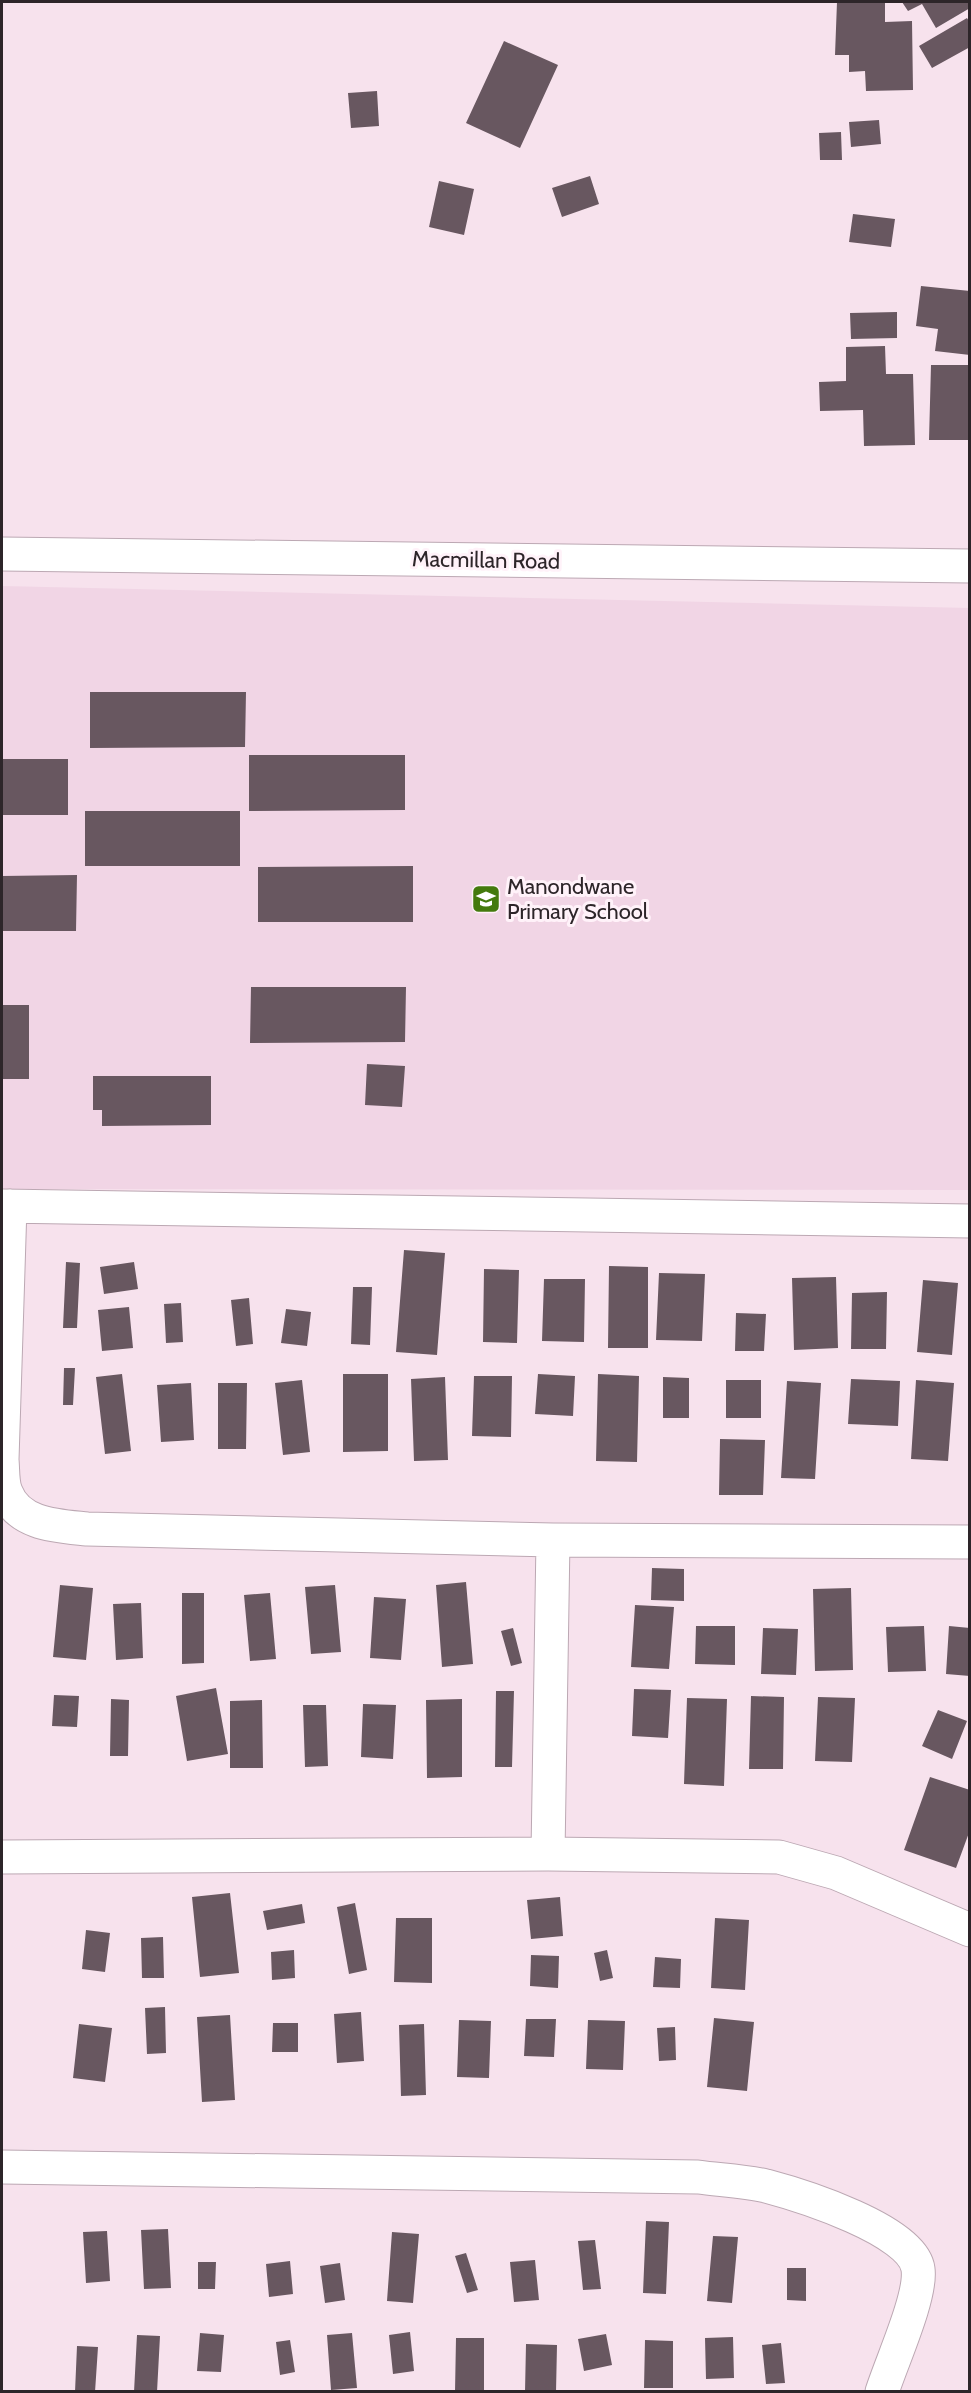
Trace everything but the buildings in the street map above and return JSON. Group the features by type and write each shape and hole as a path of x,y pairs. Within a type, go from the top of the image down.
{"street":[{"name":"Macmillan Road","path":"2,554 969,566"},
{"path":"969,1221 5,1206 2,1460 6,1492 20,1511 45,1524 87,1529 553,1540 969,1542"},
{"path":"548,1854 553,1540"},
{"path":"2,1857 548,1854 779,1857 836,1873 969,1930"},
{"path":"2,2167 698,2177 765,2186 863,2220 908,2249 918,2268 917,2290 882,2391"}],"shaded area":[{"name":"Manondwane Primary School","path":"2,586 969,608 969,1190 2,1189"}],"place":[{"name":"Manondwane Primary School","path":"486,899"}]}
